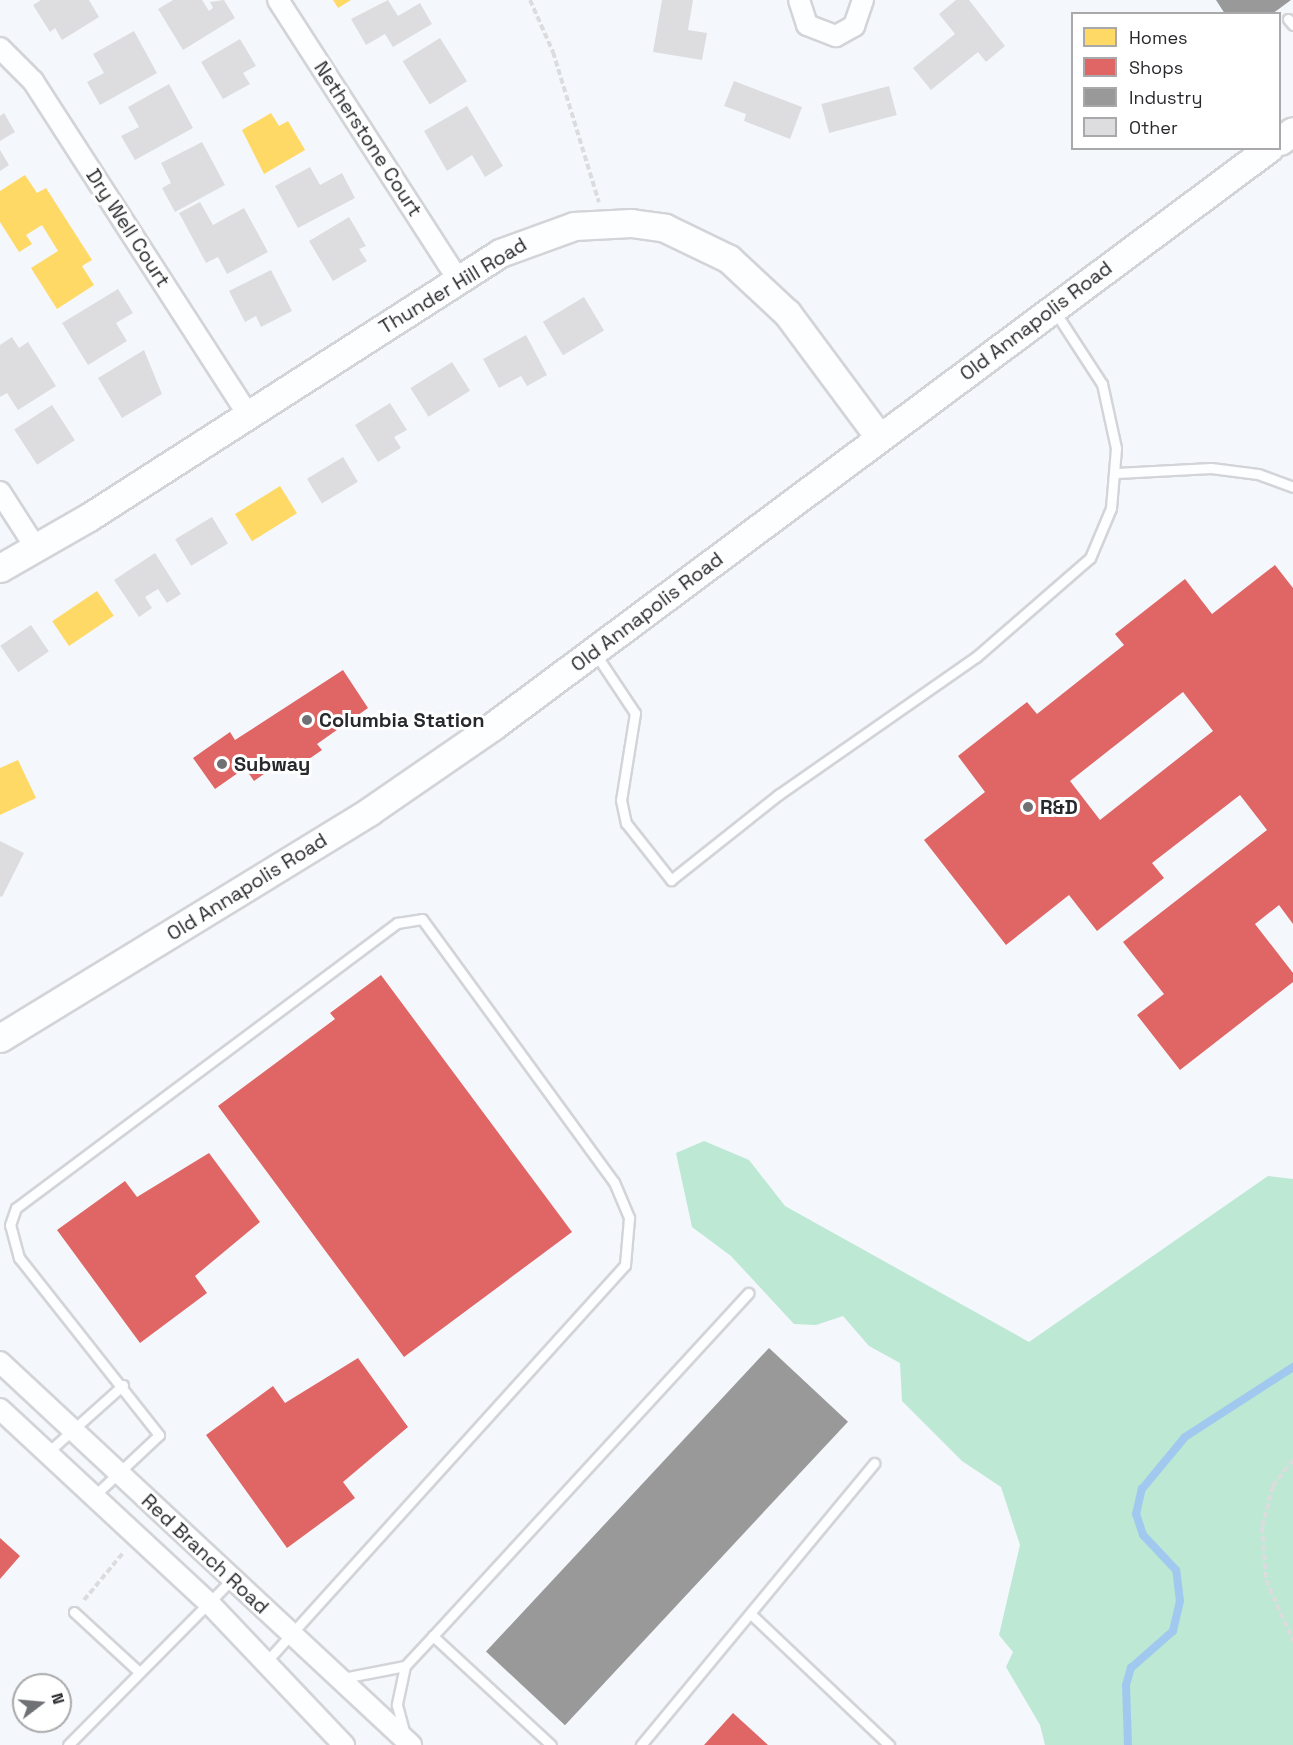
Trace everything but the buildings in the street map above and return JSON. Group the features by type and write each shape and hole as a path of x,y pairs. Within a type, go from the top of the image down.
{"main road":[{"path":"1281,140 1293,130"},
{"name":"Old Annapolis Road","path":"0,1038 370,810 595,652 879,437 1266,150"},
{"name":"Thunder Hill Road","path":"0,568 36,548 458,279 536,238 605,223 666,228 729,259 788,313 879,437"}],"street":[{"name":"Netherstone Court","path":"278,0 458,279"},
{"path":"799,0 807,25 836,36 854,26 863,0"},
{"name":"Dry Well Court","path":"0,48 33,81 248,414"},
{"path":"0,492 36,548"},
{"name":"Red Branch Road","path":"0,1362 409,1744"},
{"name":"Red Branch Road","path":"0,1410 210,1604 344,1745"}],"lane":[{"path":"595,652 635,713 621,800 626,823 671,880 769,802 976,657 1072,577 1090,558 1102,532 1117,472 1102,384 1053,308"},
{"path":"1117,472 1211,468 1258,474 1293,487"},
{"path":"94,1496 116,1471 159,1434 123,1385 19,1258 10,1225 16,1208 397,923 422,919 614,1182 624,1199 631,1240 625,1265 614,1281 266,1662"},
{"path":"409,1744 397,1705 405,1666 748,1293"},
{"path":"47,1453 69,1428 123,1385"},
{"path":"641,1745 752,1615 874,1463"},
{"path":"68,1745 210,1604 232,1579"},
{"path":"74,1612 139,1672"},
{"path":"752,1615 889,1745"},
{"path":"433,1636 551,1745"},
{"path":"339,1678 405,1666"}],"path":[{"path":"530,0 553,52 605,223"},
{"path":"1293,1460 1273,1486 1262,1551 1266,1580 1293,1641"},
{"path":"74,1612 126,1549"}],"green space":[{"path":"704,1141 749,1160 785,1206 1029,1342 1268,1176 1293,1179 1293,1745 1045,1745 1040,1725 1006,1667 1013,1652 999,1635 1020,1545 1001,1487 962,1461 902,1401 900,1363 869,1346 843,1316 816,1325 794,1324 731,1256 692,1227 676,1153"}],"waterway":[{"path":"1128,1745 1126,1685 1131,1668 1173,1631 1180,1601 1176,1570 1143,1535 1136,1514 1142,1489 1185,1437 1293,1367"}],"place":[{"name":"Columbia Station","path":"307,720"},
{"name":"Subway","path":"222,764"},
{"name":"R&D","path":"1028,807"}]}
